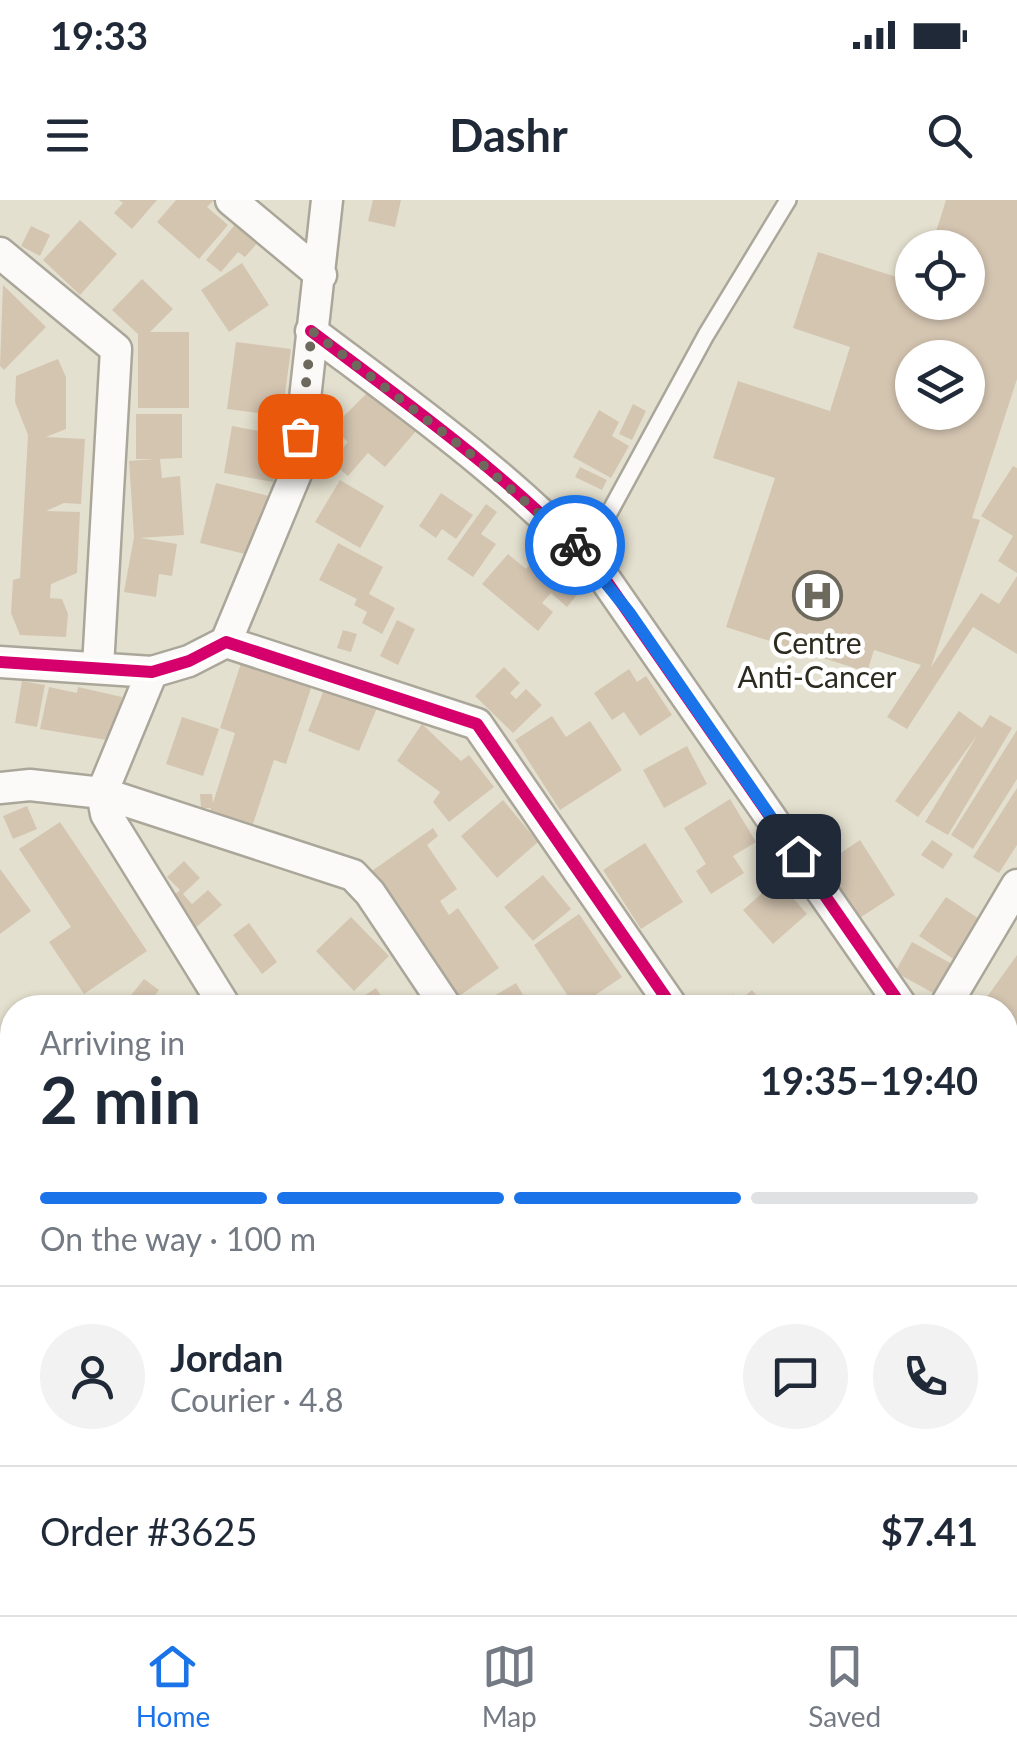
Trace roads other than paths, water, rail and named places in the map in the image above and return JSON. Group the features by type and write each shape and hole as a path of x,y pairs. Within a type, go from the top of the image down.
{"street":[{"path":"231,200 322,275"},
{"path":"0,662 152,672 189,661 226,642 297,471 322,275 327,200"},
{"path":"0,252 116,348 98,667"},
{"path":"312,331 487,468 582,553 629,612 894,995"},
{"path":"226,642 477,724 664,995"},
{"path":"152,672 102,793 106,814 218,995"},
{"path":"0,788 30,785 102,793 352,874 370,892 438,995"},
{"path":"952,995 1017,885"}],"lane":[{"path":"582,553 608,515 706,334 788,200"}],"place":[{"name":"Centre Anti-Cancer","path":"817,595"}]}
